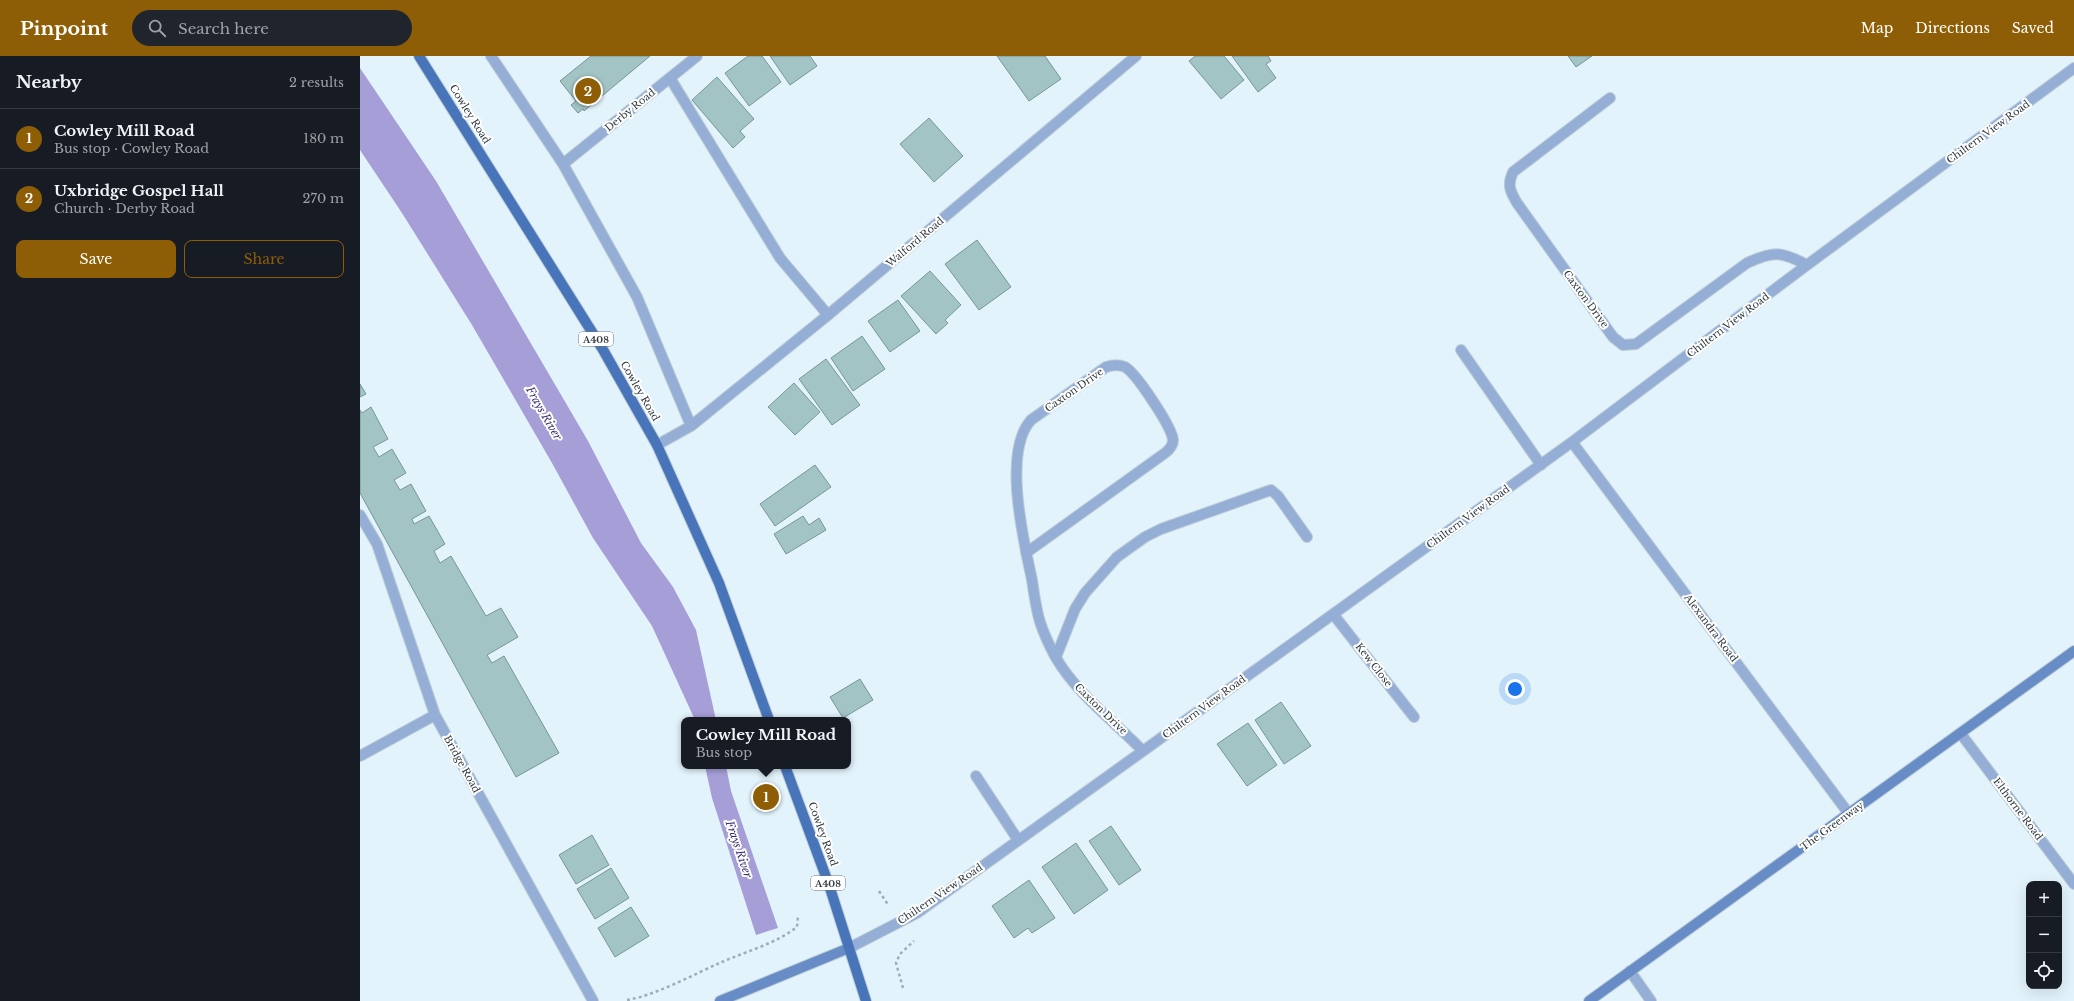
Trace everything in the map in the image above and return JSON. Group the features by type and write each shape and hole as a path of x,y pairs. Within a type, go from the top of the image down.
{"main road":[{"name":"Cowley Road","path":"419,56 602,348 657,444 719,583 768,717"},
{"name":"Cowley Road","path":"786,769 829,885 866,1001"}],"street":[{"path":"491,56 562,164 637,297 691,426"},
{"name":"Derby Road","path":"562,164 697,56"},
{"name":"Walford Road","path":"657,444 691,426 828,315 1136,56"},
{"name":"Chiltern View Road","path":"849,948 917,912 1144,751 1542,465 1807,265 2074,68"},
{"path":"670,78 780,258 828,315"},
{"name":"Caxton Drive","path":"1610,98 1513,172 1509,181 1510,190 1517,203 1613,337 1623,345 1636,344 1747,263 1768,254 1789,255 1807,265"},
{"path":"1461,350 1542,465"},
{"name":"Caxton Drive","path":"1026,553 1165,453 1171,445 1173,439 1166,423 1135,376 1125,367 1115,365 1106,367 1036,416 1028,424 1020,444 1017,482 1019,518 1026,553 1040,622 1056,657 1070,678 1087,697 1144,751"},
{"name":"Alexandra Road","path":"1572,442 1849,814"},
{"path":"1056,657 1075,609 1094,580 1122,553 1145,537 1161,529 1271,490 1278,496 1307,537"},
{"name":"Bridge Road","path":"360,515 377,544 435,715 593,1001"},
{"name":"Kew Close","path":"1333,614 1414,717"},
{"name":"The Greenway","path":"1588,1001 1961,734 2074,651"},
{"path":"360,756 435,715"},
{"name":"Elthorne Road","path":"1961,734 2074,884"},
{"path":"976,776 1018,840"},
{"path":"720,1001 812,965 849,948"},
{"path":"1630,971 1651,1001"}],"path":[{"path":"879,891 890,906"},
{"path":"627,1000 650,994 743,953 784,937 797,927 798,916"},
{"path":"903,988 896,963 900,954 914,941"}],"water":[{"name":"Frays River","path":"360,68 436,181 588,441 641,543 673,587 696,630 715,717 694,717 652,626 593,538 552,463 472,325 402,213 360,150"},
{"name":"Frays River","path":"706,769 727,769 731,791 778,928 756,935 712,798"}],"building":[{"path":"591,56 650,56 584,111 583,109 578,113 571,105 576,101 560,81"},
{"path":"748,56 762,56 781,82 749,106 725,73"},
{"path":"770,56 810,56 817,66 790,85"},
{"path":"997,56 1045,56 1061,79 1029,101"},
{"path":"1195,56 1224,56 1244,80 1221,99 1189,61"},
{"path":"1232,56 1268,56 1271,61 1266,64 1276,78 1258,92"},
{"path":"1568,56 1592,56 1576,67"},
{"path":"717,77 754,119 740,131 745,137 733,148 692,100"},
{"path":"929,118 963,156 934,182 900,144"},
{"path":"977,240 1011,287 979,310 945,264"},
{"path":"930,271 961,305 945,320 948,323 936,334 901,296"},
{"path":"898,300 920,331 890,352 868,321"},
{"path":"862,336 885,369 853,391 831,358"},
{"path":"826,359 860,405 832,425 799,379"},
{"path":"794,383 820,412 795,435 768,407"},
{"path":"360,384 366,394 360,397"},
{"path":"371,407 388,439 373,447 379,457 392,449 406,473 394,480 400,490 411,484 426,511 412,519 414,524 429,516 445,544 434,551 440,563 451,556 486,616 501,608 518,637 487,655 492,663 504,656 559,753 516,777 360,493 360,410 362,413"},
{"path":"815,465 831,487 775,526 760,504"},
{"path":"803,516 809,525 819,518 826,530 786,554 774,534"},
{"path":"860,679 873,700 842,717 830,697"},
{"path":"1281,702 1311,746 1284,764 1255,720"},
{"path":"1248,723 1277,765 1247,786 1217,744"},
{"path":"1111,826 1141,870 1119,885 1089,841"},
{"path":"592,835 609,865 576,884 559,855"},
{"path":"1076,843 1108,890 1074,914 1042,867"},
{"path":"611,868 629,898 595,919 577,889"},
{"path":"1029,880 1055,918 1032,933 1028,928 1014,938 992,906"},
{"path":"631,907 649,936 615,957 598,928"}],"place":[{"name":"Uxbridge Gospel Hall","path":"588,91"},
{"name":"Cowley Mill Road","path":"766,797"}]}
